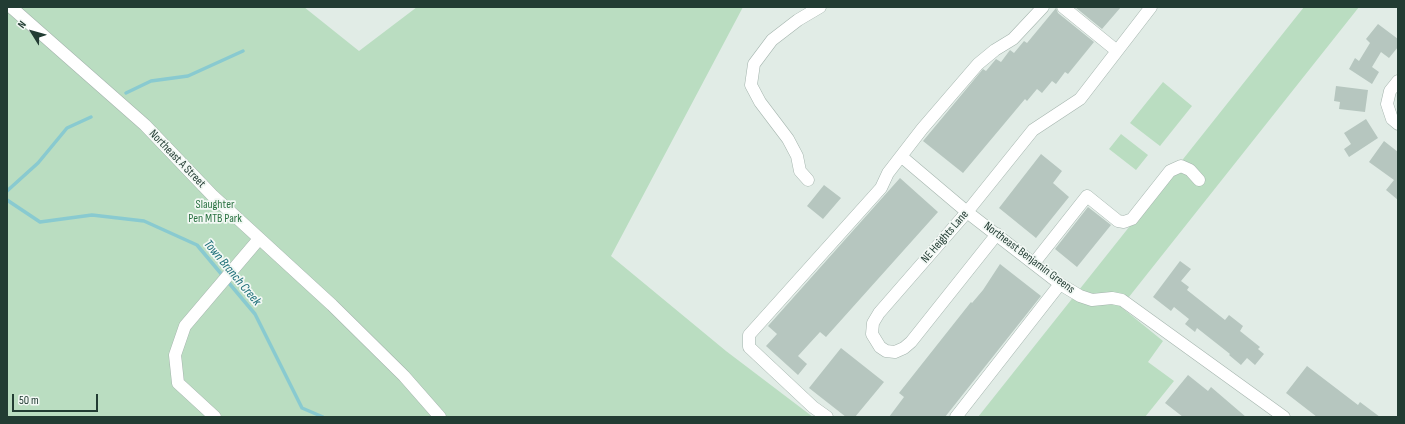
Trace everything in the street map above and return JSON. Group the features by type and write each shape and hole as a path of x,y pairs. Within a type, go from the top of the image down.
{"street":[{"name":"Northeast A Street","path":"12,7 145,125 212,195 404,376 440,417"},
{"path":"808,180 800,172 797,156 788,139 760,102 751,85 754,64 772,40 798,20 820,7"},
{"path":"827,417 813,407 749,347 749,335 881,188 888,174 922,129 978,64 995,50 1013,39 1043,7"},
{"path":"1063,7 1117,51"},
{"name":"NE Heights Lane","path":"997,234 911,342 904,348 895,352 886,351 880,347 872,334 873,323 879,313 967,212 1033,130 1080,99 1151,7"},
{"path":"1398,81 1390,92 1387,104 1392,119 1398,124"},
{"name":"Northeast Benjamin Greens","path":"902,157 967,212 1060,284 1080,296 1092,300 1112,298 1122,300 1284,417"},
{"path":"1034,263 1087,196 1118,221 1124,222 1132,219 1170,171 1181,166 1190,170 1199,180"},
{"path":"215,417 178,383 175,355 185,326 259,239"},
{"path":"956,417 1060,284"}],"green space":[{"name":"Slaughter Pen MTB Park","path":"7,7 304,7 359,51 417,7 743,7 611,256 726,351 813,417 7,417"},
{"path":"1304,7 1359,7 1121,307 1163,341 1148,362 1174,381 1145,417 978,417"},
{"path":"1163,82 1192,106 1160,146 1130,123"},
{"path":"1121,134 1148,155 1136,170 1109,149"}],"building":[{"path":"1075,7 1121,7 1102,29"},
{"path":"1056,8 1058,13 1094,42 1068,74 1065,72 1056,84 1052,81 1042,93 1037,89 1027,101 1025,99 963,173 923,141 983,69 986,71 996,59 1001,62 1010,50 1014,53 1024,41 1027,43"},
{"path":"1378,24 1398,39 1398,47 1389,58 1381,52 1372,67 1379,72 1372,84 1349,69 1355,58 1359,61 1370,43 1366,39"},
{"path":"1336,86 1368,90 1365,112 1339,109 1340,102 1334,101"},
{"path":"1366,119 1378,138 1349,157 1344,149 1351,144 1344,133"},
{"path":"1384,141 1398,152 1398,200 1386,190 1394,180 1369,162"},
{"path":"1041,154 1062,171 1053,183 1069,197 1036,238 999,208"},
{"path":"900,178 938,212 826,337 820,332 798,356 807,364 798,375 766,346 777,334 768,326"},
{"path":"824,185 841,198 823,219 807,206"},
{"path":"1088,207 1111,225 1077,267 1055,249"},
{"path":"1180,261 1191,269 1181,281 1189,287 1187,290 1225,320 1229,315 1243,326 1240,331 1260,347 1258,349 1264,354 1255,365 1247,358 1241,365 1229,355 1230,354 1197,328 1195,332 1185,324 1189,319 1174,307 1171,311 1153,297"},
{"path":"1000,264 1041,296 945,417 889,417 904,397 899,393 971,302 972,303 983,290"},
{"path":"841,348 884,382 855,417 846,417 809,388"},
{"path":"1307,366 1358,405 1360,402 1380,417 1317,417 1286,393"},
{"path":"1188,375 1208,391 1211,387 1246,417 1183,417 1165,403"}],"waterway":[{"path":"126,93 151,81 188,76 243,51"},
{"path":"7,191 38,163 67,128 91,117"},
{"name":"Town Branch Creek","path":"7,200 40,222 92,215 144,221 197,245 255,314 302,408 323,417"}]}
